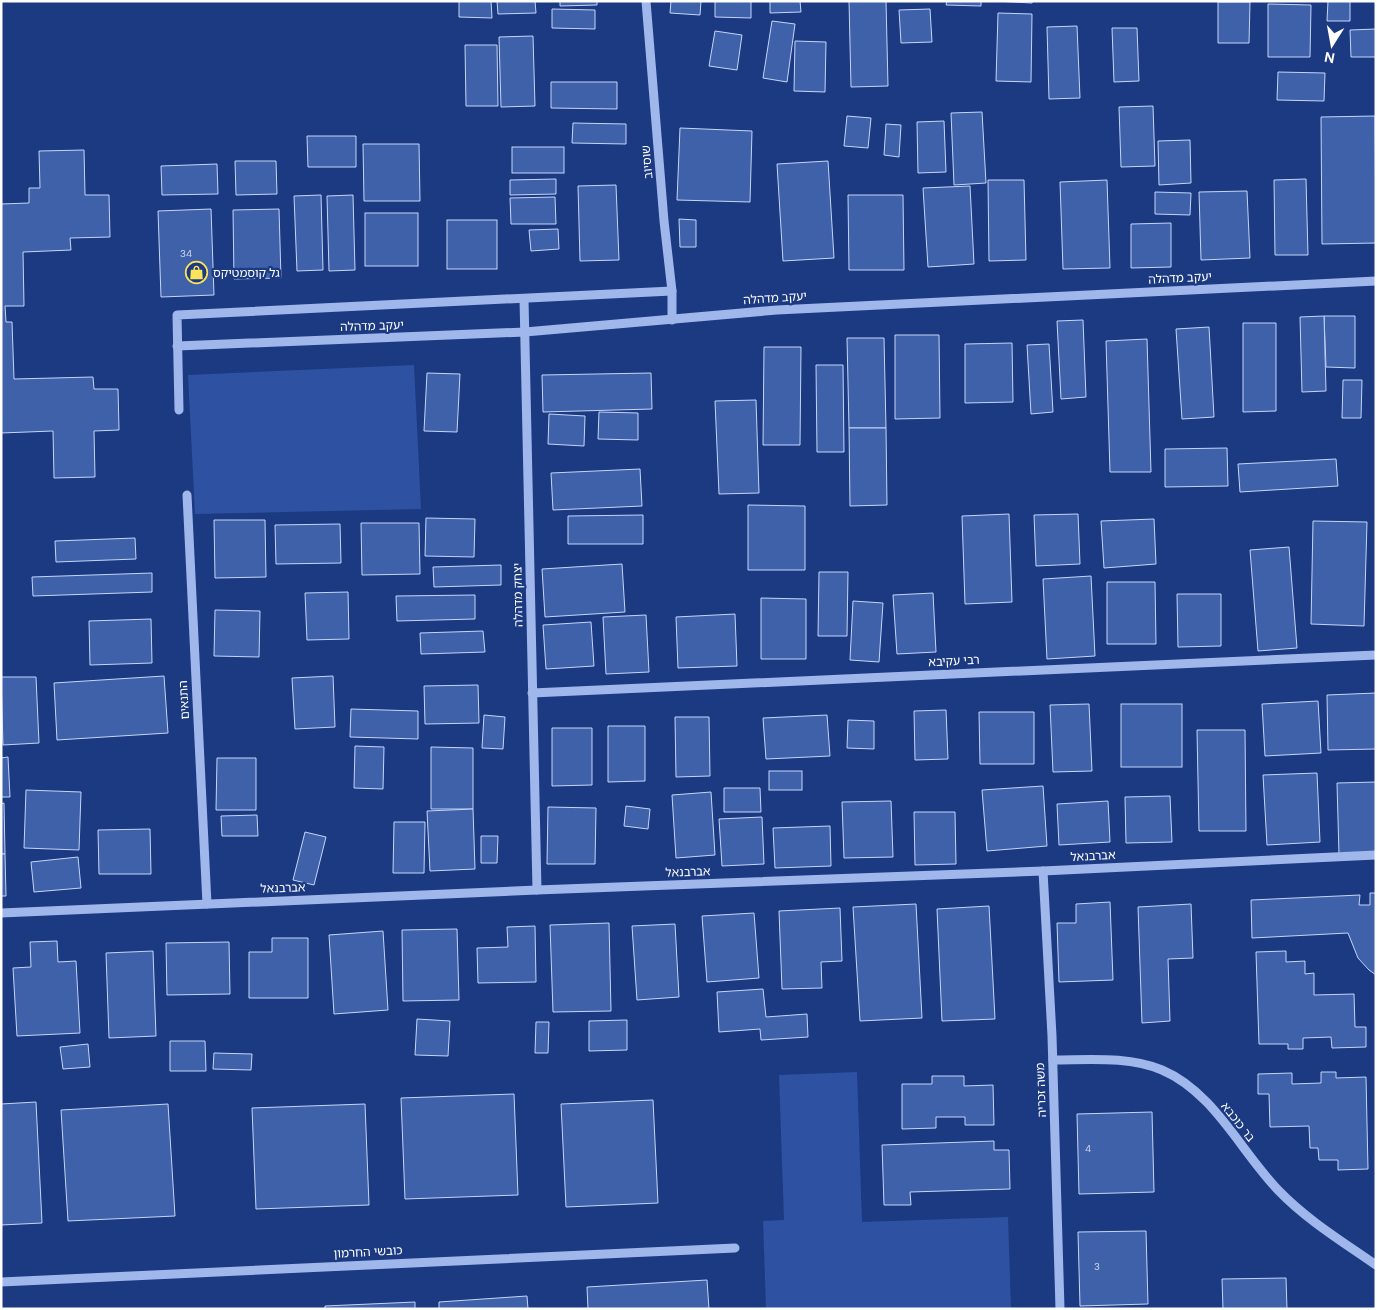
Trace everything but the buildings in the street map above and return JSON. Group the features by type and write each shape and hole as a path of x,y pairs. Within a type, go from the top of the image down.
{"street":[{"name":"שוסיוב","path":"646,1 664,221 672,291 672,320"},
{"name":"יעקב מדהלה","path":"177,346 525,332 777,310 1376,281"},
{"name":"יעקב מדהלה","path":"179,410 177,315 672,291"},
{"name":"יצחק מדהלה","path":"524,299 538,890"},
{"name":"התנאים","path":"186,495 207,904"},
{"name":"רבי עקיבא","path":"532,693 1376,655"},
{"name":"אברבנאל","path":"1,913 1043,871 1376,855"},
{"name":"משה זכריה","path":"1043,871 1053,1060 1060,1309"},
{"name":"בר כוכבא","path":"1053,1060 1129,1061 1152,1066 1182,1080 1207,1102 1281,1193 1318,1225 1376,1265"},
{"name":"כובשי החרמון","path":"1,1282 735,1248"}],"shaded area":[{"path":"414,365 421,509 195,514 188,375"},
{"path":"857,1072 862,1222 1008,1217 1011,1309 766,1309 763,1221 784,1220 779,1075"}],"place":[{"name":"גל קוסמטיקס","path":"197,273"}]}
